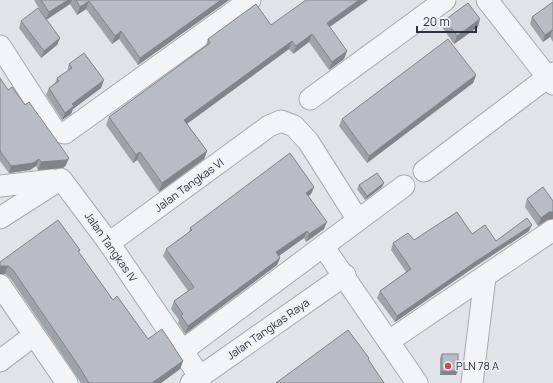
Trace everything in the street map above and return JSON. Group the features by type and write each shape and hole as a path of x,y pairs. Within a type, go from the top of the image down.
{"street":[{"path":"0,46 55,131 65,133 250,0"},
{"path":"310,99 445,0"},
{"path":"424,170 551,78 487,0"},
{"name":"Jalan Tangkas VI","path":"109,243 269,126 282,121 294,126 308,141 358,220"},
{"path":"0,186 61,179"},
{"path":"0,218 61,179"},
{"name":"Jalan Tangkas IV","path":"61,179 109,243 182,351 196,380"},
{"path":"182,351 404,186"},
{"path":"389,341 553,230"},
{"path":"323,246 345,275 417,383"},
{"name":"Jalan Tangkas Raya","path":"196,380 345,275"},
{"path":"472,383 485,277"},
{"path":"0,285 67,383"},
{"path":"0,361 34,335"}],"building":[{"path":"41,0 68,0 49,12"},
{"path":"76,0 221,0 140,58 121,31 115,36 89,1 80,7"},
{"path":"306,0 359,0 327,23 347,51 332,62 312,34 296,46 292,41 184,120 207,151 162,183 140,152 136,155 109,117 210,43 208,39 256,4 271,25"},
{"path":"553,2 553,31 552,30 545,35 532,17"},
{"path":"468,3 480,19 457,36 445,20"},
{"path":"38,8 60,38 44,51 21,21"},
{"path":"448,39 476,75 369,156 342,119"},
{"path":"84,53 104,80 72,104 74,106 65,113 49,88 59,81 57,78 72,68 69,64"},
{"path":"0,78 8,90 12,87 25,105 29,102 69,158 66,160 41,162 39,159 33,163 11,166 0,151"},
{"path":"290,153 314,187 306,193 327,222 309,234 307,231 276,252 280,258 188,326 181,316 183,314 174,301 194,287 166,249 192,230 190,228"},
{"path":"377,173 384,183 367,196 359,185"},
{"path":"543,187 553,201 553,212 549,212 541,218 527,199"},
{"path":"457,212 472,234 485,225 496,241 527,218 532,225 397,316 380,291 411,269 393,243 408,233 414,240"},
{"path":"58,220 113,300 117,296 148,339 162,329 183,361 152,383 89,383 13,270 8,266 0,266 0,262"},
{"path":"348,330 369,358 368,359 384,383 276,383"},
{"name":"PLN 78 A","path":"442,354 458,354 458,371 442,371"}],"place":[{"name":"PLN 78 A","path":"448,366"}]}
